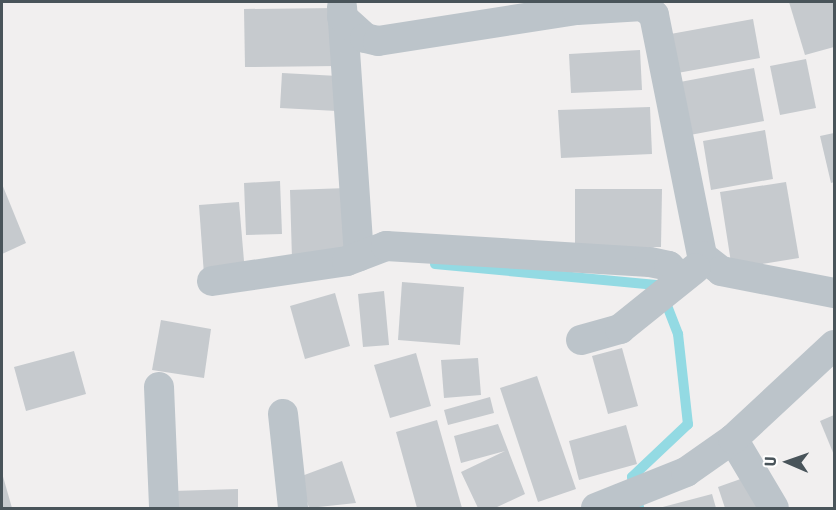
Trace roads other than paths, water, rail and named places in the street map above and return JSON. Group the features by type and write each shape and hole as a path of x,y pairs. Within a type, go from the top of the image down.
{"street":[{"path":"348,19 378,40 577,10 643,6 654,15 694,235 706,262 733,274 834,293"},
{"path":"348,19 370,251"},
{"path":"212,281 370,251 650,262 669,266 670,285"},
{"path":"581,340 620,329 670,285 706,262"},
{"path":"621,501 733,439 834,345"},
{"path":"159,387 164,508"},
{"path":"283,414 293,508"},
{"path":"733,439 774,508"}],"waterway":[{"path":"435,264 659,285 678,334 688,424 632,477 639,508"}]}
